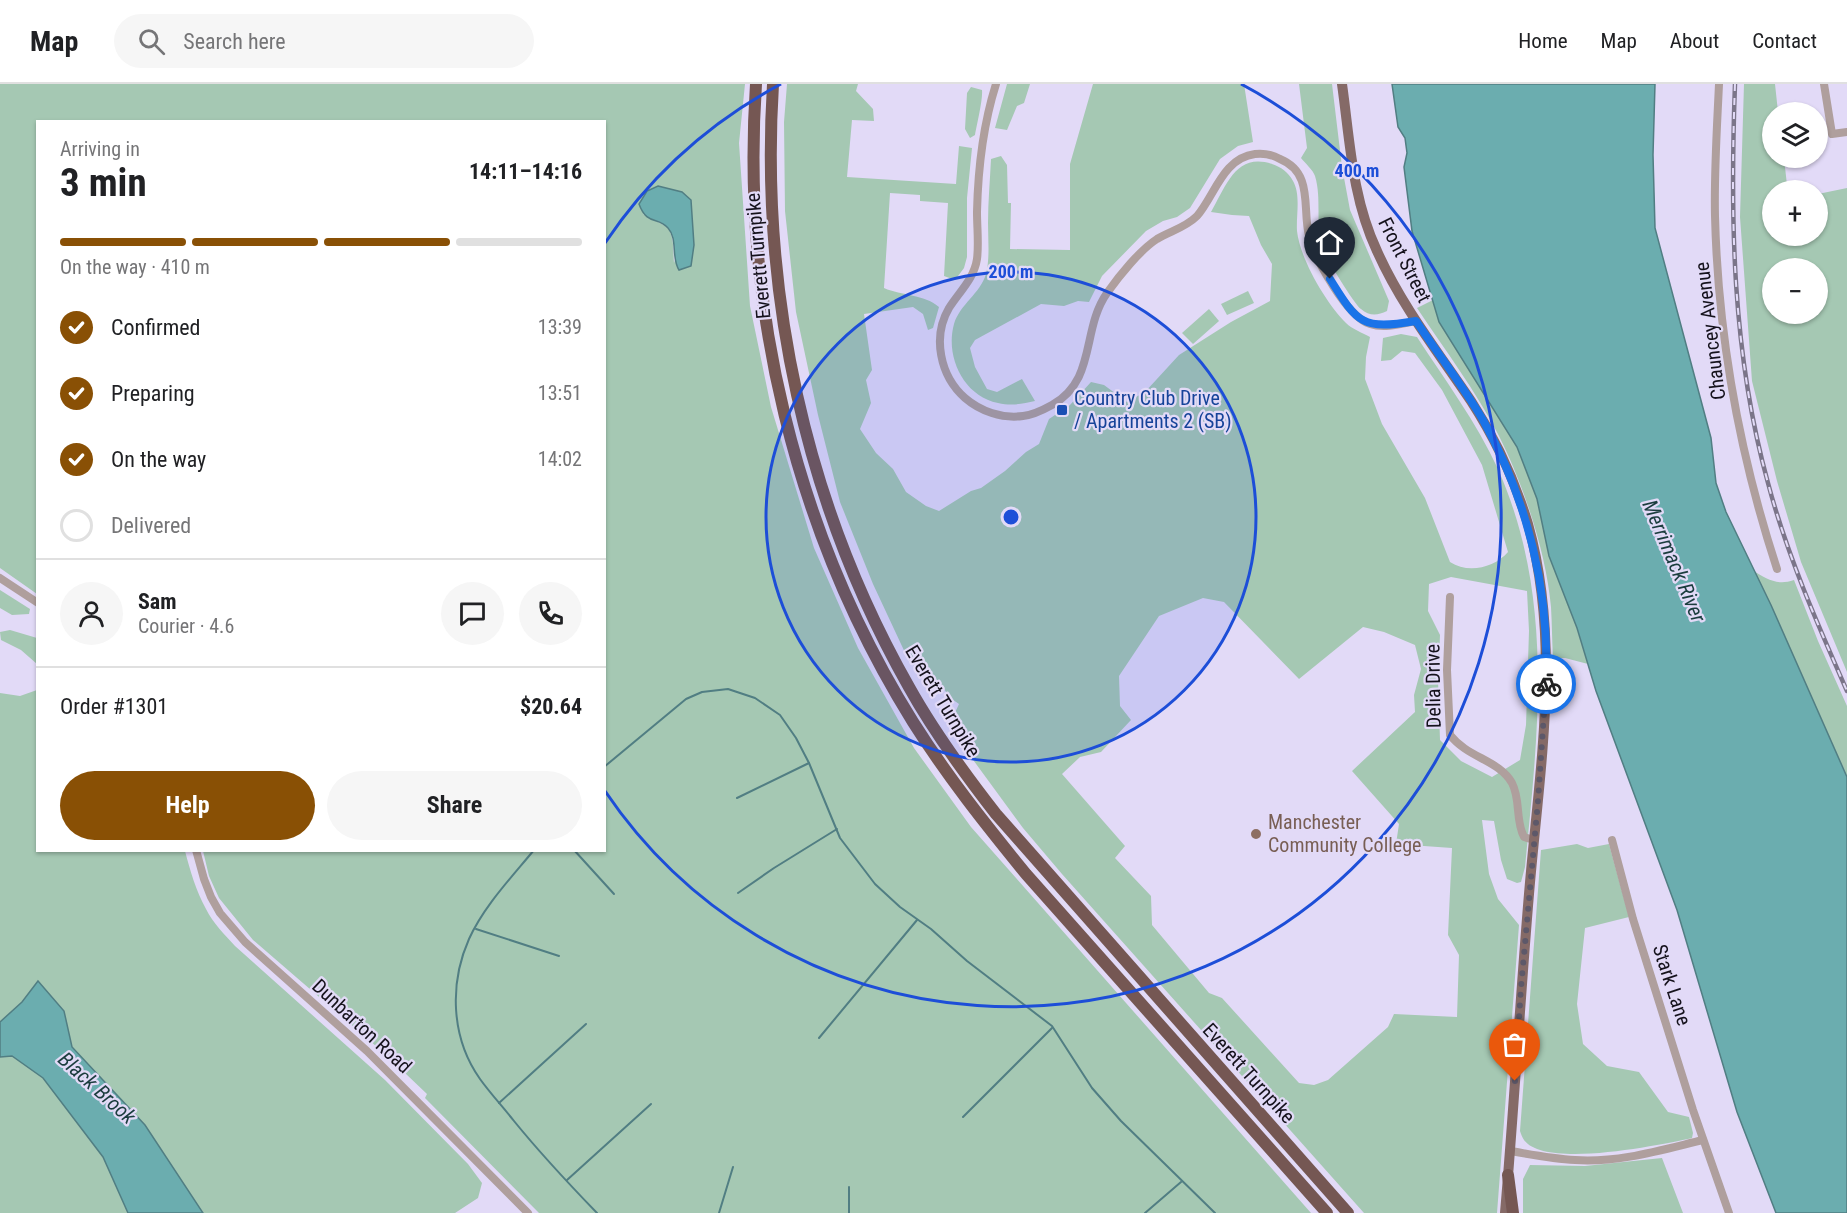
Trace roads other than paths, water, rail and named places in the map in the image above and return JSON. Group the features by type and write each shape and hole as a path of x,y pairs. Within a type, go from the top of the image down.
{"highway":[{"name":"Everett Turnpike","path":"756,84 753,156 757,232 762,290 776,375 796,458 811,504 834,566 866,636 912,720 989,830 1327,1213"},
{"name":"Everett Turnpike","path":"773,84 770,153 772,230 780,307 794,382 807,438 830,511 858,583 891,652 909,687 944,744 996,814 1347,1213"},
{"path":"1508,1175 1513,1213"}],"main road":[{"name":"Front Street","path":"1342,84 1351,161 1362,213 1378,255 1416,321 1472,403 1496,445 1522,507 1544,602 1546,678 1505,1213"}],"street":[{"path":"996,84 981,155 976,262 969,280 947,312 940,342 942,362 949,378 964,397 979,407 997,415 1026,416 1045,409 1063,398 1081,375 1092,325 1108,291 1150,244 1182,228 1196,217 1233,164 1255,154 1269,155 1285,161 1297,171 1302,179 1307,196 1310,238 1320,263 1352,312 1367,323 1378,326 1416,321"},
{"name":"Chauncey Avenue","path":"1719,84 1715,214 1724,328 1748,470 1777,569"},
{"path":"1824,84 1832,134 1847,132"},
{"path":"0,578 36,602"},
{"name":"Delia Drive","path":"1450,597 1448,670 1450,735 1465,751 1498,768 1506,776 1515,792 1520,829 1524,837 1534,840"},
{"name":"Stark Lane","path":"1612,840 1625,892 1702,1140 1729,1213"},
{"name":"Dunbarton Road","path":"197,852 211,897 220,913 244,942 381,1065 528,1213"},
{"path":"1511,1151 1576,1160 1595,1160 1643,1155 1702,1140"}],"water":[{"name":"Merrimack River","path":"1392,84 1655,84 1653,155 1655,228 1711,438 1716,483 1726,512 1771,605 1847,777 1847,1213 1776,1213 1737,1112 1677,910 1596,691 1577,628 1549,556 1537,499 1517,447 1439,322 1412,231 1404,167 1407,153 1405,138 1398,127"},
{"path":"658,186 682,192 691,200 694,245 691,266 679,270 675,260 671,232 664,224 649,218 639,204 647,191"},
{"name":"Black Brook","path":"38,981 64,1011 72,1047 145,1125 203,1213 128,1213 103,1157 43,1078 12,1056 0,1057 0,1022 22,1002"}],"waterway":[{"path":"606,765 686,699 702,692 728,689 755,698 780,715 796,738 809,763 840,838 875,884 967,961 1052,1026 1092,1088 1121,1121 1215,1213"},
{"path":"737,798 809,763"},
{"path":"738,893 837,829"},
{"path":"532,852 490,904 469,939 458,974 456,1010 459,1029 470,1063 480,1079 544,1156 597,1213"},
{"path":"576,852 614,894"},
{"path":"819,1038 917,920"},
{"path":"476,929 559,956"},
{"path":"499,1103 586,1024"},
{"path":"963,1117 1052,1028"},
{"path":"567,1180 651,1104"},
{"path":"719,1213 733,1167"},
{"path":"1145,1213 1181,1182"},
{"path":"849,1187 849,1213"}],"railway":[{"path":"1735,84 1733,185 1736,285 1740,335 1756,434 1768,483 1793,563 1847,691"}],"place":[{"name":"Country Club Drive / Apartments 2 (SB)","path":"1062,410"},
{"name":"Manchester Community College","path":"1256,834"}]}
